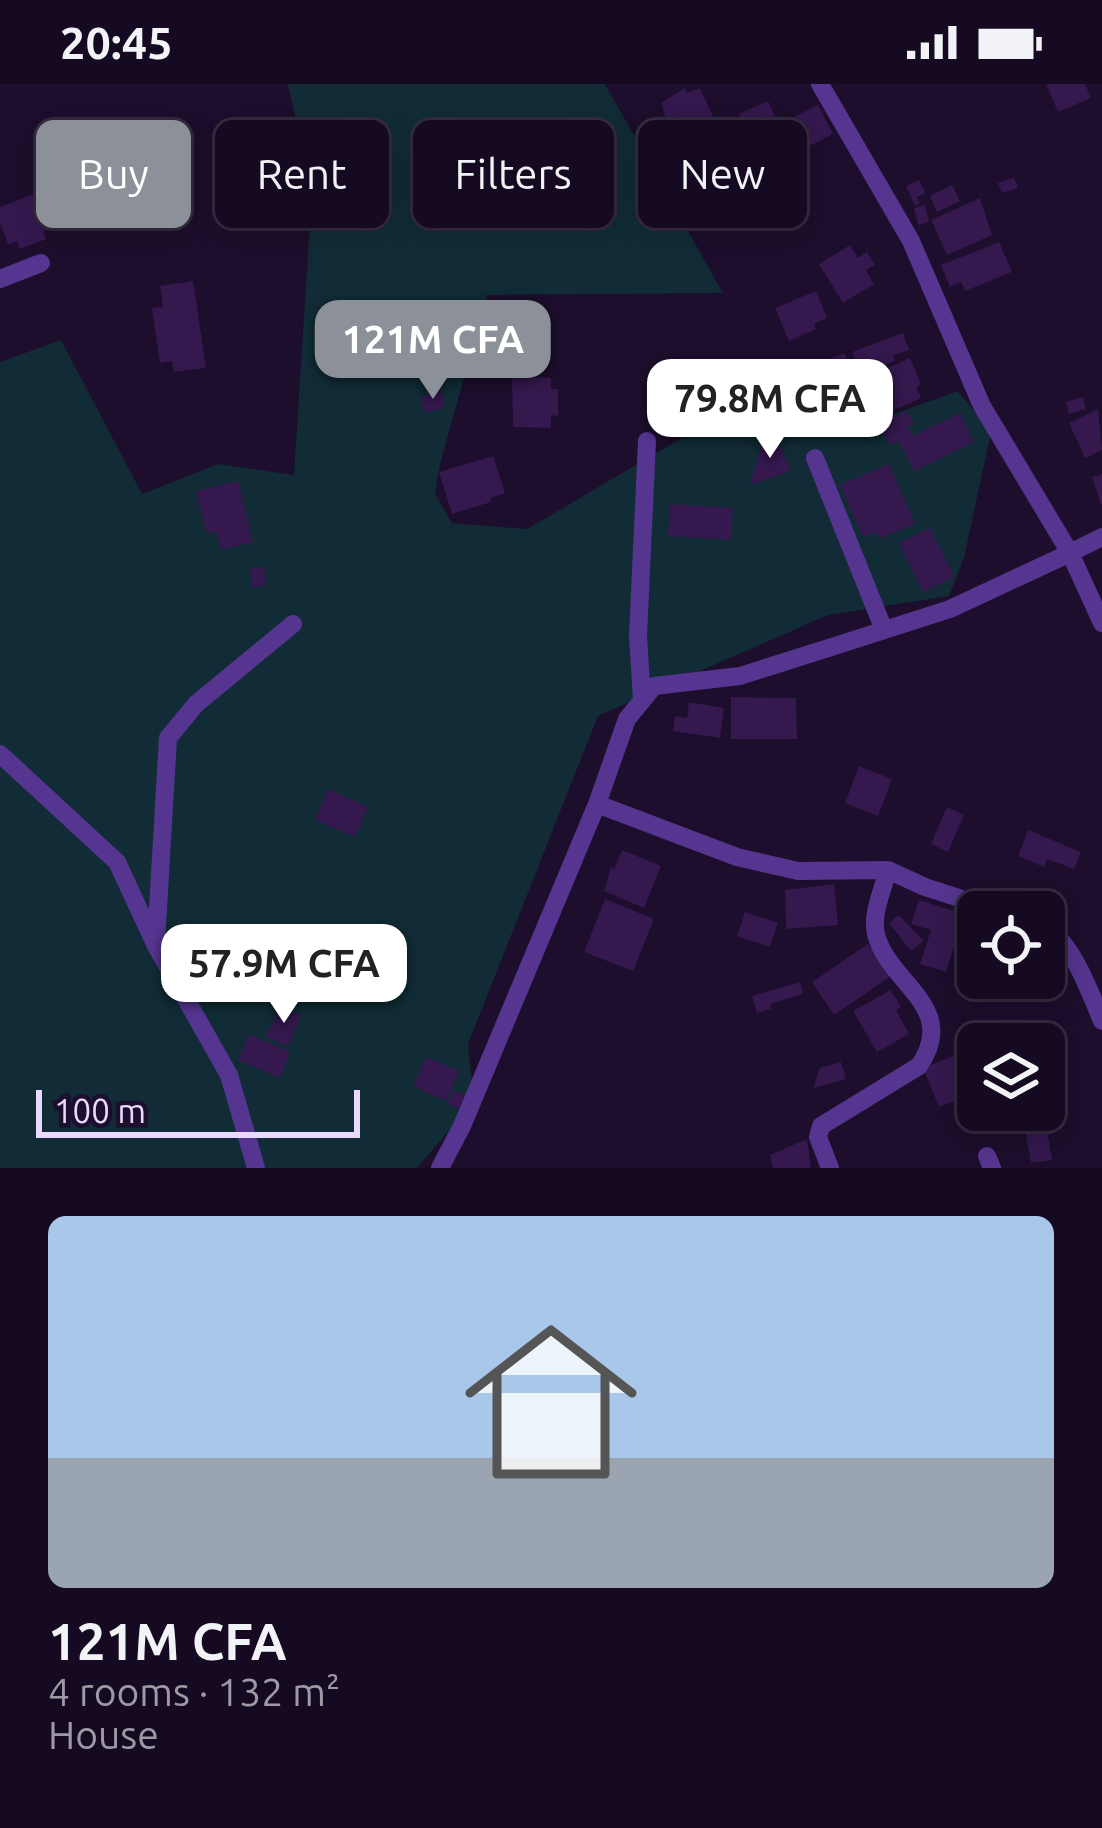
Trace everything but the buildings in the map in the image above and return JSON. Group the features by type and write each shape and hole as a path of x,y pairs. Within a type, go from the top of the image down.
{"street":[{"path":"820,84 911,241 982,406 1070,554 1102,623"},
{"path":"0,279 41,263"},
{"path":"642,700 638,636 647,441"},
{"path":"814,458 884,630"},
{"path":"440,1168 597,804 627,718 654,686 740,676 950,609 1102,537"},
{"path":"156,946 168,738 196,704 292,624"},
{"path":"0,754 117,862 156,946 229,1075 256,1168"},
{"path":"597,804 737,856 798,871 888,870 957,897"},
{"path":"830,1168 818,1136 821,1126 919,1066 929,1051 930,1018 875,932 888,870"},
{"path":"1065,947 1085,978 1102,1022"}],"shaded area":[{"path":"288,84 605,84 638,142 638,228 686,228 723,293 487,295 435,494 452,523 527,529 721,415 822,432 958,391 991,432 964,558 949,596 828,615 598,716 468,1044 474,1102 417,1168 0,1168 0,362 61,340 142,494 218,464 294,475 310,228 389,228 389,120 296,120"}]}
